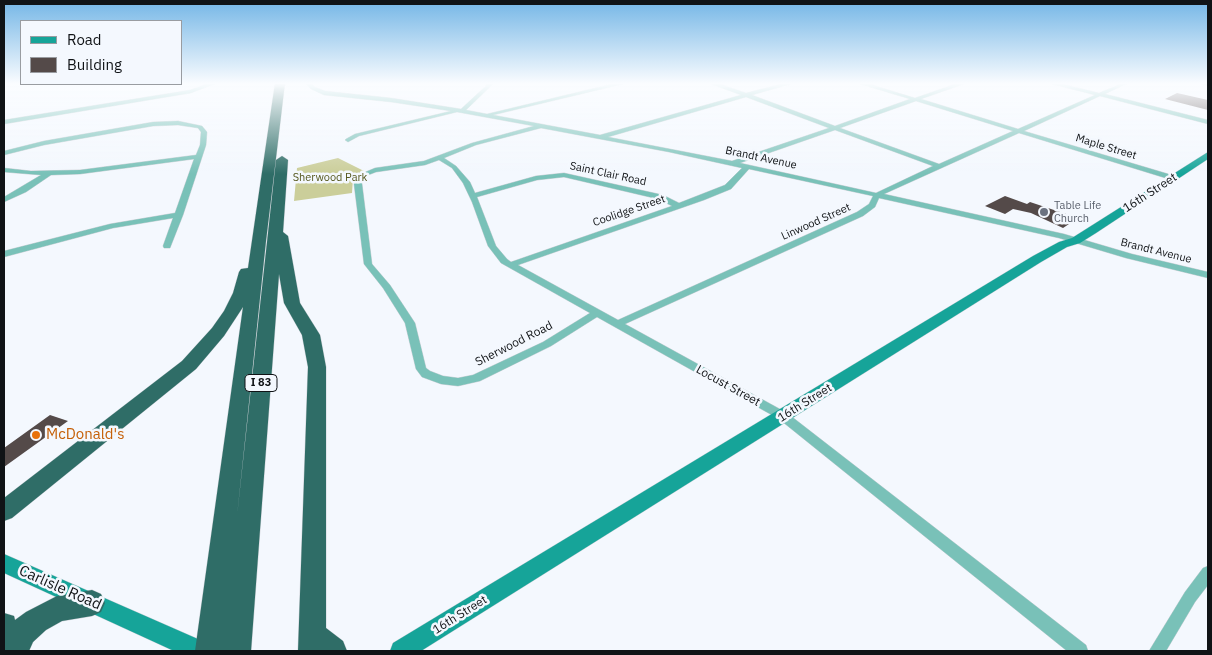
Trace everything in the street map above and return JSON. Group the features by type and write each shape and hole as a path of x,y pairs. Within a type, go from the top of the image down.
{"highway":[{"name":"I 83","path":"209,651 267,189 271,114"},
{"name":"I 83","path":"237,651 287,114"},
{"path":"277,214 292,303 311,334 317,367 312,642 333,651"},
{"path":"4,511 189,365 218,332 232,311 259,241"},
{"path":"14,651 23,632 36,621 57,610 104,608"},
{"path":"4,626 5,651"}],"street":[{"path":"4,122 55,114"},
{"path":"348,140 357,134 449,114"},
{"name":"Brandt Avenue","path":"474,114 601,137 877,195 1076,241 1208,276"},
{"path":"486,116 496,114"},
{"path":"601,137 681,114"},
{"path":"797,114 939,166"},
{"path":"733,164 873,114"},
{"name":"Maple Street","path":"963,114 1172,178"},
{"name":"Linwood Street","path":"617,324 860,214 872,206 877,195 1056,114"},
{"path":"1176,114 1208,122"},
{"path":"4,153 44,143 142,125 178,123 194,125 203,129 205,138 175,216 167,246"},
{"name":"Sherwood Road","path":"542,126 474,144 420,164 371,172 360,176 358,184 368,264 410,322 421,369 426,374 441,380 453,382 476,378 547,344 596,313"},
{"name":"16th Street","path":"401,651 1037,259 1063,244 1076,241 1208,155"},
{"path":"4,170 50,173 91,171 198,157"},
{"name":"Locust Street","path":"440,158 459,173 474,196 492,246 501,258 510,265 783,416 1080,651"},
{"name":"Coolidge Street","path":"510,265 728,187 748,167"},
{"path":"4,200 28,188 50,173"},
{"name":"Saint Clair Road","path":"474,196 536,178 564,175 660,197 678,206"},
{"path":"4,254 112,226 175,216"},
{"name":"Carlisle Road","path":"4,563 199,651"},
{"path":"1157,651 1190,597 1208,572"}],"green space":[{"name":"Sherwood Park","path":"338,158 364,171 353,178 352,193 294,201 297,168"}],"building":[{"name":"Table Life Church","path":"1005,196 1078,218 1063,228 1031,213 1013,209 1005,214 985,206"},
{"name":"McDonald's","path":"50,415 68,421 4,467 4,448"}],"place":[{"name":"Table Life Church","path":"1044,212"},
{"name":"McDonald's","path":"36,435"}]}
